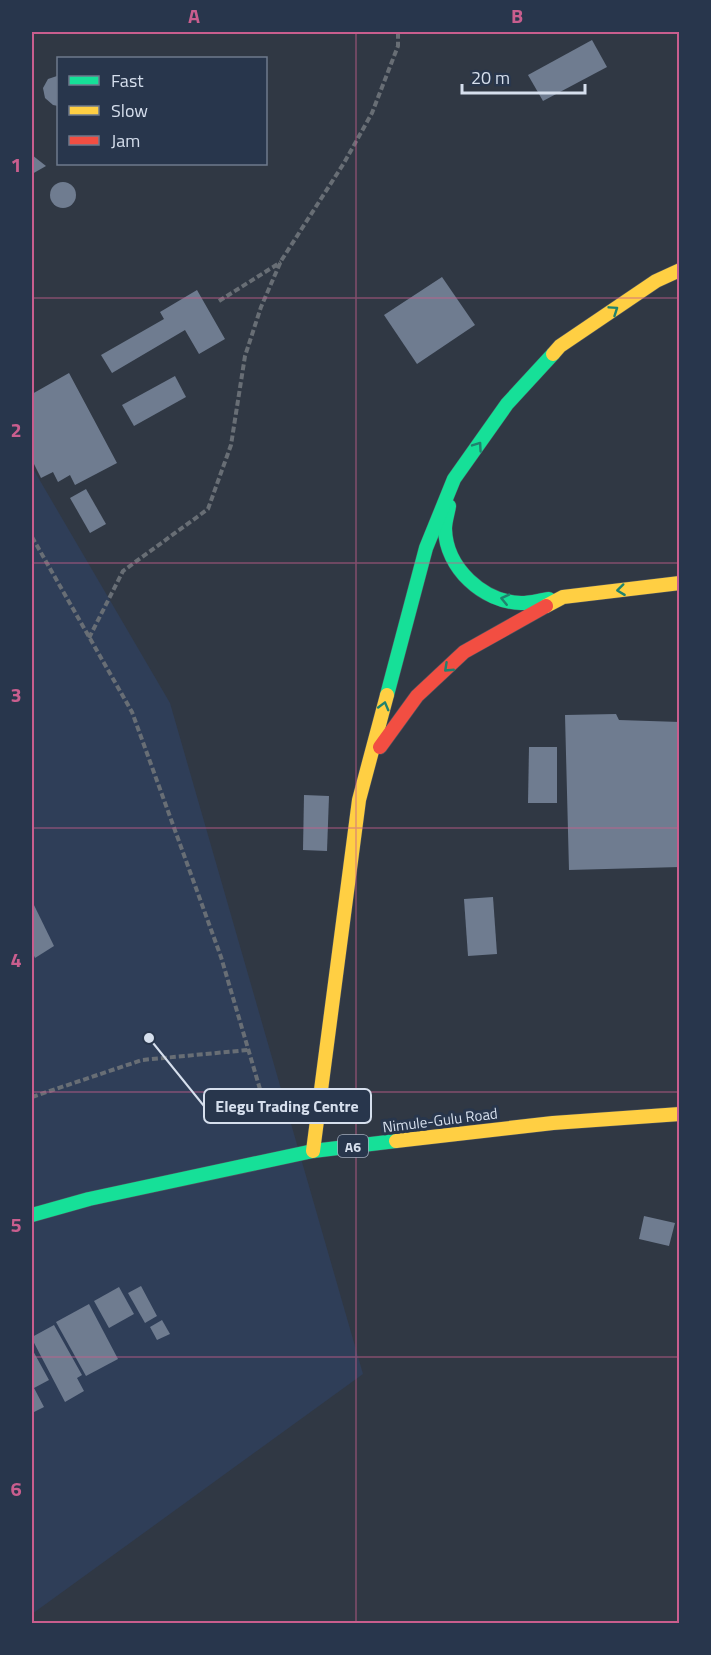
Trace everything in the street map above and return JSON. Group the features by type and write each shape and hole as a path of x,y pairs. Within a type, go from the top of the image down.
{"main road":[{"path":"313,1151 359,800 426,548 454,479 507,404 560,346 656,281 680,270"},
{"path":"454,479 445,528 450,554 464,576 481,590 501,600 523,603 680,583"},
{"path":"369,763 417,696 464,652 521,618 563,597"},
{"name":"Nimule-Gulu Road","path":"32,1215 89,1199 313,1151 553,1123 680,1114"}],"path":[{"path":"89,638 123,571 208,509 231,445 245,356 261,307 281,261 344,163 372,112 398,46 398,32"},
{"path":"219,300 281,261"},
{"path":"32,537 132,712 221,957 280,1157"},
{"path":"32,1097 142,1060 248,1050"}],"shaded area":[{"path":"32,467 170,703 363,1374 32,1614"}],"building":[{"path":"592,40 607,67 543,101 528,75"},
{"path":"57,76 57,106 45,98 43,88 48,79"},
{"path":"32,155 46,166 32,174"},
{"path":"63,182 72,186 76,195 72,204 63,208 54,204 50,195 54,186"},
{"path":"442,277 475,325 417,364 384,315"},
{"path":"197,290 225,339 199,354 185,330 112,373 101,355 164,319 160,312"},
{"path":"69,373 117,463 75,485 70,475 58,482 53,472 41,478 32,460 32,394"},
{"path":"175,376 186,397 134,426 122,405"},
{"path":"86,489 106,524 90,533 70,498"},
{"path":"616,714 619,720 680,722 680,867 569,870 565,715"},
{"path":"529,747 557,747 557,803 528,803"},
{"path":"304,795 329,796 327,851 303,850"},
{"path":"493,897 497,954 468,956 464,899"},
{"path":"32,901 54,946 35,958 32,951"},
{"path":"644,1216 675,1223 669,1246 639,1239"},
{"path":"141,1286 157,1316 145,1323 128,1293"},
{"path":"119,1287 134,1314 109,1328 94,1301"},
{"path":"89,1304 118,1359 86,1376 56,1322"},
{"path":"162,1320 170,1334 157,1340 150,1327"},
{"path":"54,1325 82,1375 77,1378 84,1391 65,1402 32,1339"},
{"path":"32,1349 49,1380 34,1388 44,1407 32,1413"}],"traffic: fast":[{"path":"387,695 426,548 454,479 507,404 553,354"},
{"path":"449,506 445,526 447,543 459,569 469,580 493,596 507,601 525,603 549,599"},
{"path":"32,1215 89,1199 313,1151 396,1141"}],"traffic: slow":[{"path":"553,354 560,346 656,281 680,270"},
{"path":"546,606 563,597 680,583"},
{"path":"313,1151 359,800 387,695"},
{"path":"396,1141 553,1123 680,1114"}],"traffic: jam":[{"path":"380,747 417,696 464,652 546,606"}],"place":[{"name":"Elegu Trading Centre","path":"149,1038"}]}
